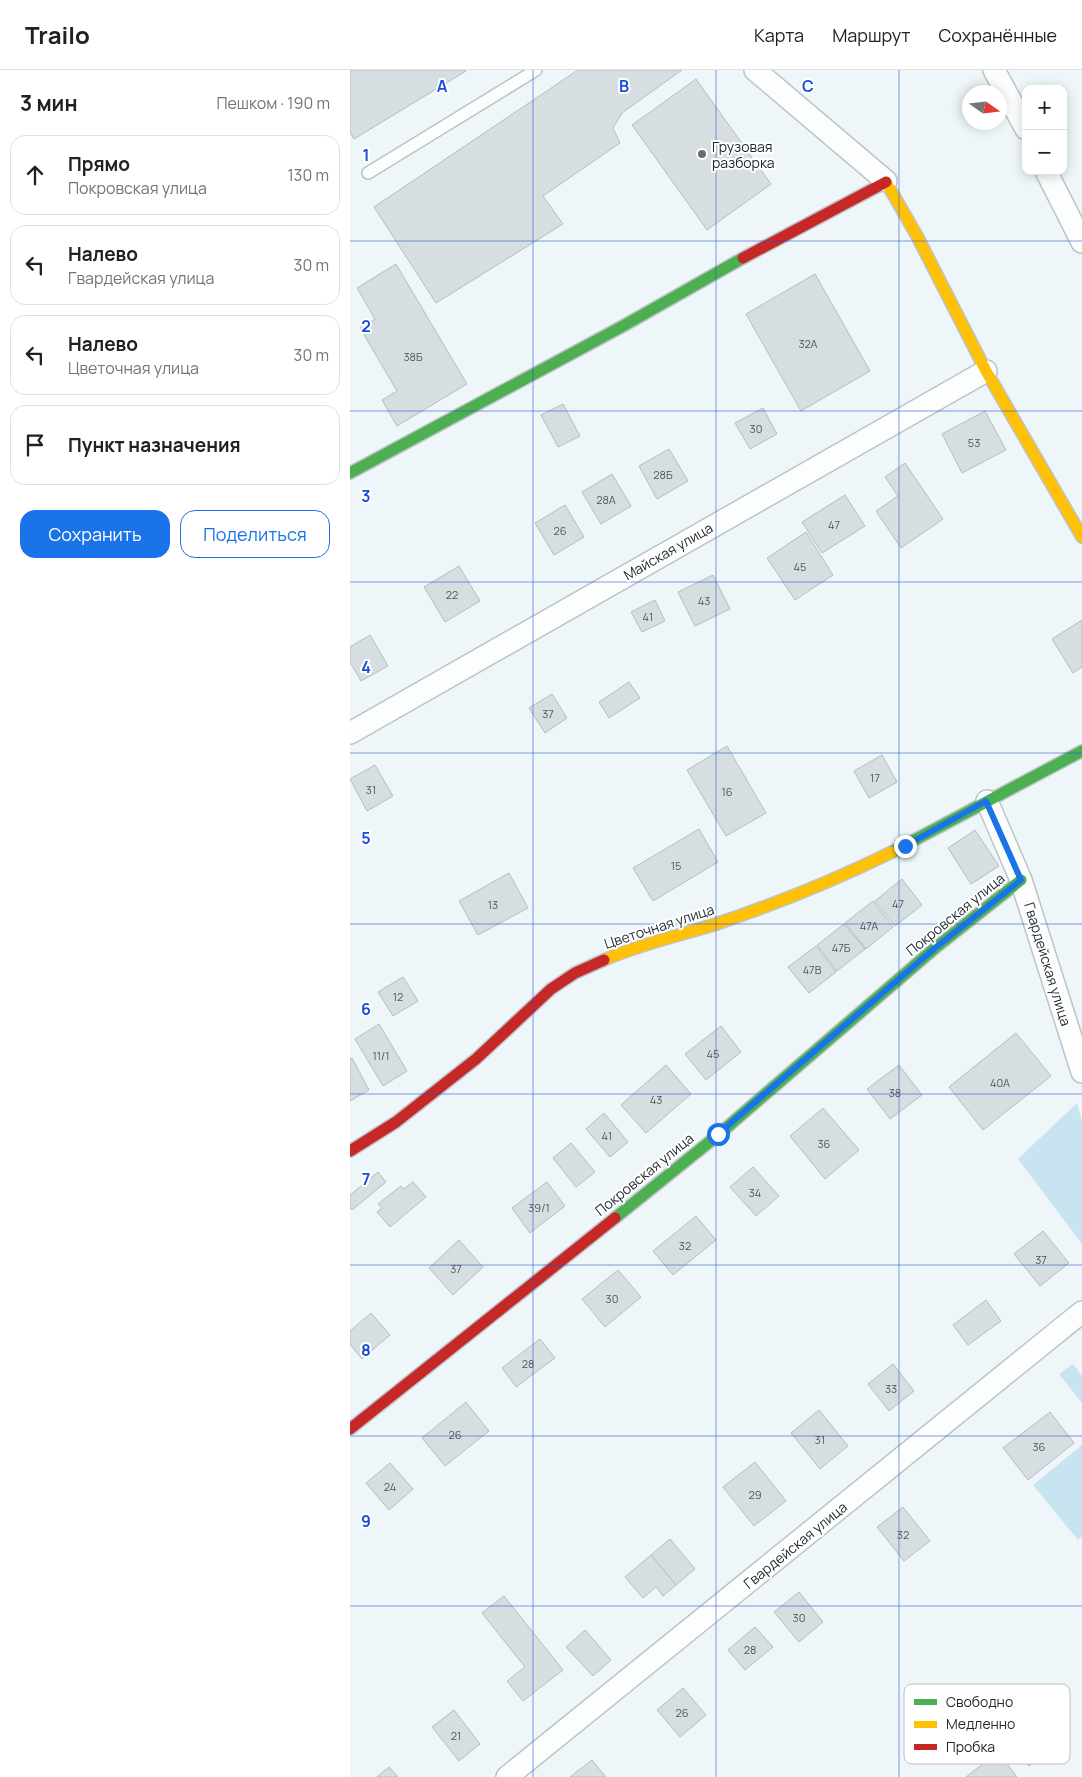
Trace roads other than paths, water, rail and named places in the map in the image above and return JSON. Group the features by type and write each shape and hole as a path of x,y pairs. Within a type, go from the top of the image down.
{"street":[{"path":"755,70 886,181 917,236 986,371 1082,537"},
{"path":"994,70 1022,122"},
{"path":"1048,175 1082,242"},
{"path":"350,473 623,326 709,276 886,181"},
{"name":"Майская улица","path":"350,733 986,371"},
{"name":"Цветочная улица","path":"350,1151 396,1122 469,1065 552,989 575,973 628,949 716,924 841,877 905,846 1082,751"},
{"name":"Гвардейская улица","path":"986,801 1021,880 1082,1072"},
{"name":"Покровская улица","path":"350,1429 710,1141 935,948 1021,880"},
{"name":"Гвардейская улица","path":"507,1777 1082,1312"}],"lane":[{"path":"368,173 536,70"}],"place":[{"name":"Грузовая разборка","path":"702,154"}]}
